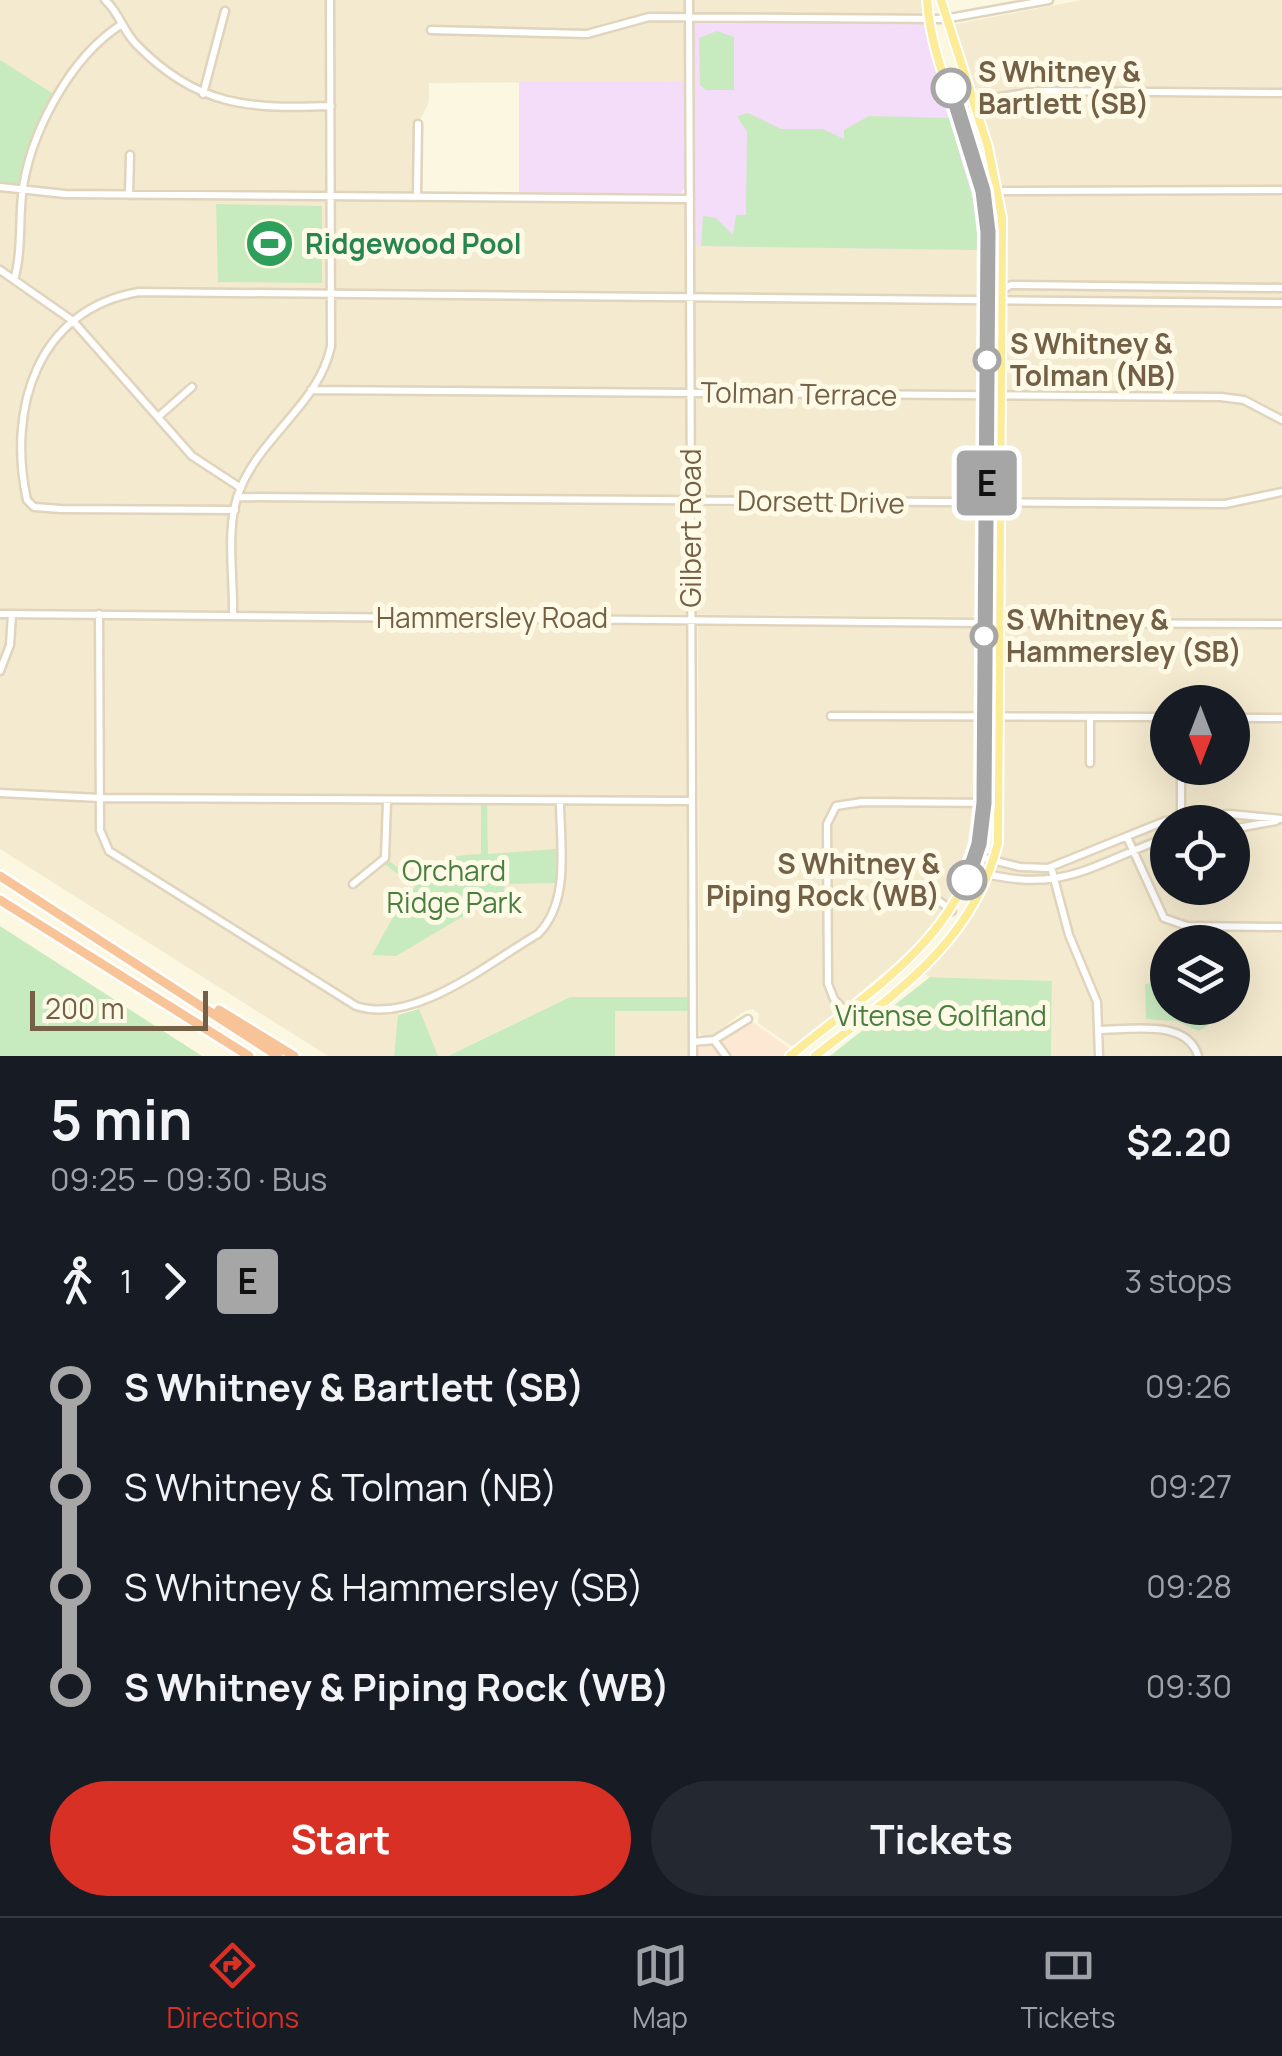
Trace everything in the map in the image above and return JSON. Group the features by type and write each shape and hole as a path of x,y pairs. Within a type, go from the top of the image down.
{"highway":[{"path":"0,876 278,1056"},
{"path":"0,900 248,1056"},
{"path":"113,948 294,1056"}],"main road":[{"path":"790,1056 910,957 952,910 972,870 984,803 988,298 983,191 928,18 926,0"},
{"path":"815,1056 936,958 967,920 993,861 1000,803 1002,288 998,188 944,19 942,0"},
{"path":"986,538 993,614 1000,623"}],"street":[{"path":"104,0 143,51 203,94 235,105 331,106"},
{"path":"233,616 234,510 241,488 256,458 311,390 329,356 330,0"},
{"name":"Gilbert Road","path":"689,0 693,1056"},
{"path":"431,30 586,34 649,17 688,16 944,19 1049,0"},
{"path":"203,94 225,11"},
{"path":"14,280 22,190 43,124 74,72 101,37 122,24"},
{"path":"956,104 1038,91 1282,92"},
{"path":"417,197 418,124"},
{"path":"129,195 130,154"},
{"path":"0,187 129,195 690,199"},
{"path":"983,191 1282,190"},
{"path":"0,270 72,321 192,456 241,488"},
{"path":"988,298 1002,288 1282,288"},
{"path":"234,510 61,509 30,504 24,488 26,388 44,352 72,321 102,302 139,292 1282,303"},
{"path":"158,417 192,387"},
{"name":"Tolman Terrace","path":"311,390 1221,397 1244,400 1282,420"},
{"name":"Dorsett Drive","path":"238,497 1225,504 1282,492"},
{"name":"Hammersley Road","path":"0,614 984,623"},
{"path":"0,671 10,645 12,614"},
{"path":"99,614 100,830 109,850 344,1000 388,1012 425,1000 538,934 551,921 559,890 560,801"},
{"path":"1000,623 1282,624"},
{"path":"831,716 1150,718"},
{"path":"1090,717 1090,764"},
{"path":"1250,718 1282,718"},
{"path":"0,793 100,798 692,802"},
{"path":"353,884 384,858 388,800"},
{"path":"856,1024 828,984 826,861 828,824 836,806 1000,803"},
{"path":"1250,815 1282,820"},
{"path":"1250,826 1282,820"},
{"path":"976,856 1020,868 1051,867 1150,830"},
{"path":"1127,837 1155,904 1174,924 1282,927"},
{"path":"972,870 1013,882 1055,882 1150,844"},
{"path":"1051,867 1069,934 1097,1002 1098,1056"},
{"path":"925,890 952,910"},
{"path":"693,1042 714,1040 748,1019"},
{"path":"1098,1030 1177,1032 1190,1040 1198,1056"},
{"path":"714,1040 726,1056"}],"shaded area":[{"path":"0,0 927,0 928,18 689,81 429,83 429,102 418,124 417,196 690,199 985,250 982,612 971,617 0,609"},
{"path":"1082,0 1282,0 1282,1056 1051,1056 1052,981 930,977 924,973 958,937 980,904 997,855 1003,816 1004,220 995,162 951,25"},
{"path":"689,16 928,18 983,191 988,250 690,246"},
{"path":"684,81 685,188 681,193 519,193 519,82"},
{"path":"0,616 684,622 688,631 688,997 570,997 448,1056 438,1056 415,1002 399,1007 394,1056 328,1056 0,849"},
{"path":"698,622 981,628 979,822 961,888 933,931 794,1048 758,1023 759,1014 753,1009 712,1036 704,1037 699,1032"},
{"path":"615,1011 689,1011 689,1056 615,1056"},
{"path":"748,1019 795,1052 790,1056 693,1056 693,1042 706,1042"}],"green space":[{"path":"717,31 734,37 734,90 706,90 700,85 699,38"},
{"path":"0,60 55,95 40,119 20,185 0,182"},
{"path":"748,113 781,129 823,129 844,139 844,130 869,116 949,118 973,199 979,250 701,246 703,216 716,218 733,235 736,215 746,215 747,132 737,116"},
{"name":"Ridgewood Pool","path":"216,204 322,206 322,283 218,282"},
{"name":"Orchard Ridge Park","path":"481,804 487,804 488,854 556,849 556,883 505,884 504,892 396,956 372,955 403,899 415,887 382,862 385,858 418,882 445,860 481,854"},
{"path":"0,926 202,1056 0,1056"},
{"name":"Vitense Golfland","path":"930,977 1052,981 1051,1056 830,1056"},
{"path":"1145,984 1150,984 1150,1019 1146,1019"},
{"path":"570,997 688,997 688,1011 615,1011 615,1056 448,1056"},
{"path":"419,1009 438,1056 394,1056 398,1015"},
{"path":"1185,1025 1208,1025 1199,1031"}],"bus line":[{"name":"E","path":"951,88 983,191 988,232 984,803 979,844 967,880"}],"place":[{"name":"S Whitney & Bartlett (SB)","path":"951,88"},
{"name":"Ridgewood Pool","path":"270,244"},
{"name":"S Whitney & Tolman (NB)","path":"987,360"},
{"name":"S Whitney & Hammersley (SB)","path":"984,636"},
{"name":"S Whitney & Piping Rock (WB)","path":"967,880"}]}
